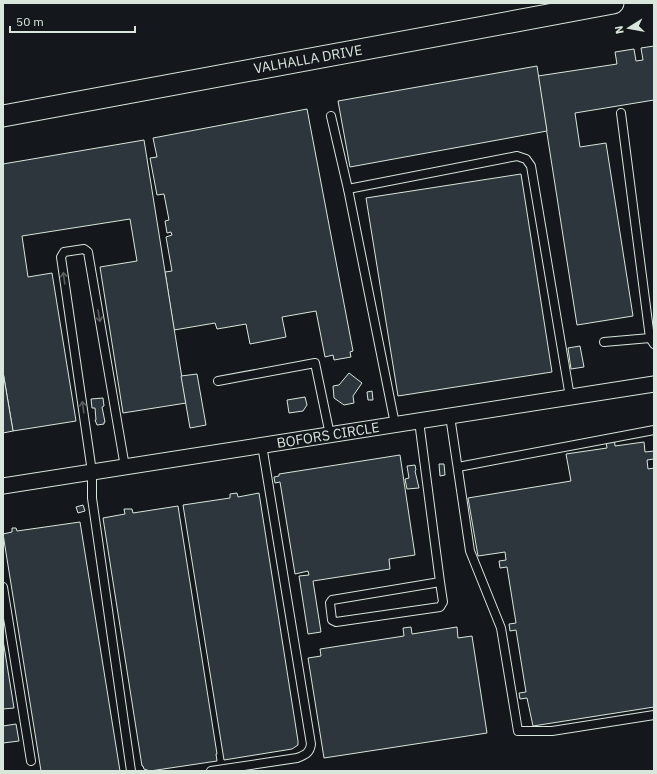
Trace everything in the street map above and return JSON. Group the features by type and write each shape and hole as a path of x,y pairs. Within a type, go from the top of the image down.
{"main road":[{"name":"VALHALLA DRIVE","path":"3,116 613,3"}],"street":[{"name":"BOFORS CIRCLE","path":"3,486 654,384"}],"lane":[{"path":"604,342 652,341 621,113"},
{"path":"331,116 348,189 395,424"},
{"path":"348,189 517,156 526,159 531,166 570,397"},
{"path":"125,467 88,252 84,249 64,252 61,257 92,472 92,498 131,771"},
{"path":"218,381 314,363 330,435"},
{"path":"450,416 470,551 501,628 518,731 552,731 654,715"},
{"path":"419,421 443,602 440,607 336,622 332,620 330,603 332,600 440,582"},
{"path":"458,467 654,430"},
{"path":"212,771 297,758 307,754 310,749 310,737 262,445"},
{"path":"3,587 31,760"}],"building":[{"path":"654,46 654,100 575,113 580,147 606,143 633,316 577,325 538,76 617,64 615,52 634,49 636,61 643,60 641,48"},
{"path":"537,66 547,131 350,167 338,101"},
{"path":"307,109 353,351 350,352 351,357 334,360 333,355 325,357 316,311 282,317 286,337 250,344 246,324 217,329 215,323 174,330 165,272 172,271 166,237 172,235 171,232 167,233 165,221 169,220 164,194 157,195 150,158 157,157 153,138"},
{"path":"144,140 186,403 123,413 100,267 137,261 130,219 22,236 28,277 52,273 76,421 13,431 3,372 3,164"},
{"path":"521,174 552,372 398,396 366,198"},
{"path":"580,346 584,367 571,369 568,348"},
{"path":"3,372 13,431 3,433"},
{"path":"349,373 362,383 353,396 354,403 344,405 334,398 333,386 339,385"},
{"path":"197,374 206,425 190,428 181,376"},
{"path":"372,391 373,400 368,400 367,392"},
{"path":"305,397 307,405 303,411 289,413 287,400"},
{"path":"103,398 104,406 102,407 105,422 104,424 97,425 95,420 95,408 92,408 91,399"},
{"path":"614,434 615,446 644,442 645,452 654,451 654,459 647,460 648,469 654,468 654,707 533,726 527,698 520,699 519,693 526,692 516,630 510,631 509,624 516,623 507,567 500,568 499,561 506,560 505,552 478,556 468,498 571,481 566,454 607,448 605,435"},
{"path":"400,455 415,555 389,559 390,569 313,581 321,632 308,634 299,576 309,575 308,571 295,574 280,482 275,483 274,477 279,476 279,474"},
{"path":"439,464 444,464 445,475 440,476"},
{"path":"415,465 419,488 407,489 405,479 409,478 407,466"},
{"path":"237,493 238,497 259,493 298,745 292,749 224,760 183,505 230,498 230,494"},
{"path":"83,505 85,511 78,513 76,507"},
{"path":"178,506 217,761 150,771 144,769 142,766 103,518 125,514 124,509 132,509 133,513"},
{"path":"80,522 120,771 41,771 3,534 12,532 12,528 16,528 17,531"},
{"path":"411,627 412,634 457,627 458,638 472,636 487,733 324,758 308,658 321,656 320,649 404,636 403,628"},
{"path":"3,640 14,708 3,709"},
{"path":"16,724 19,741 3,743 3,726"}]}
